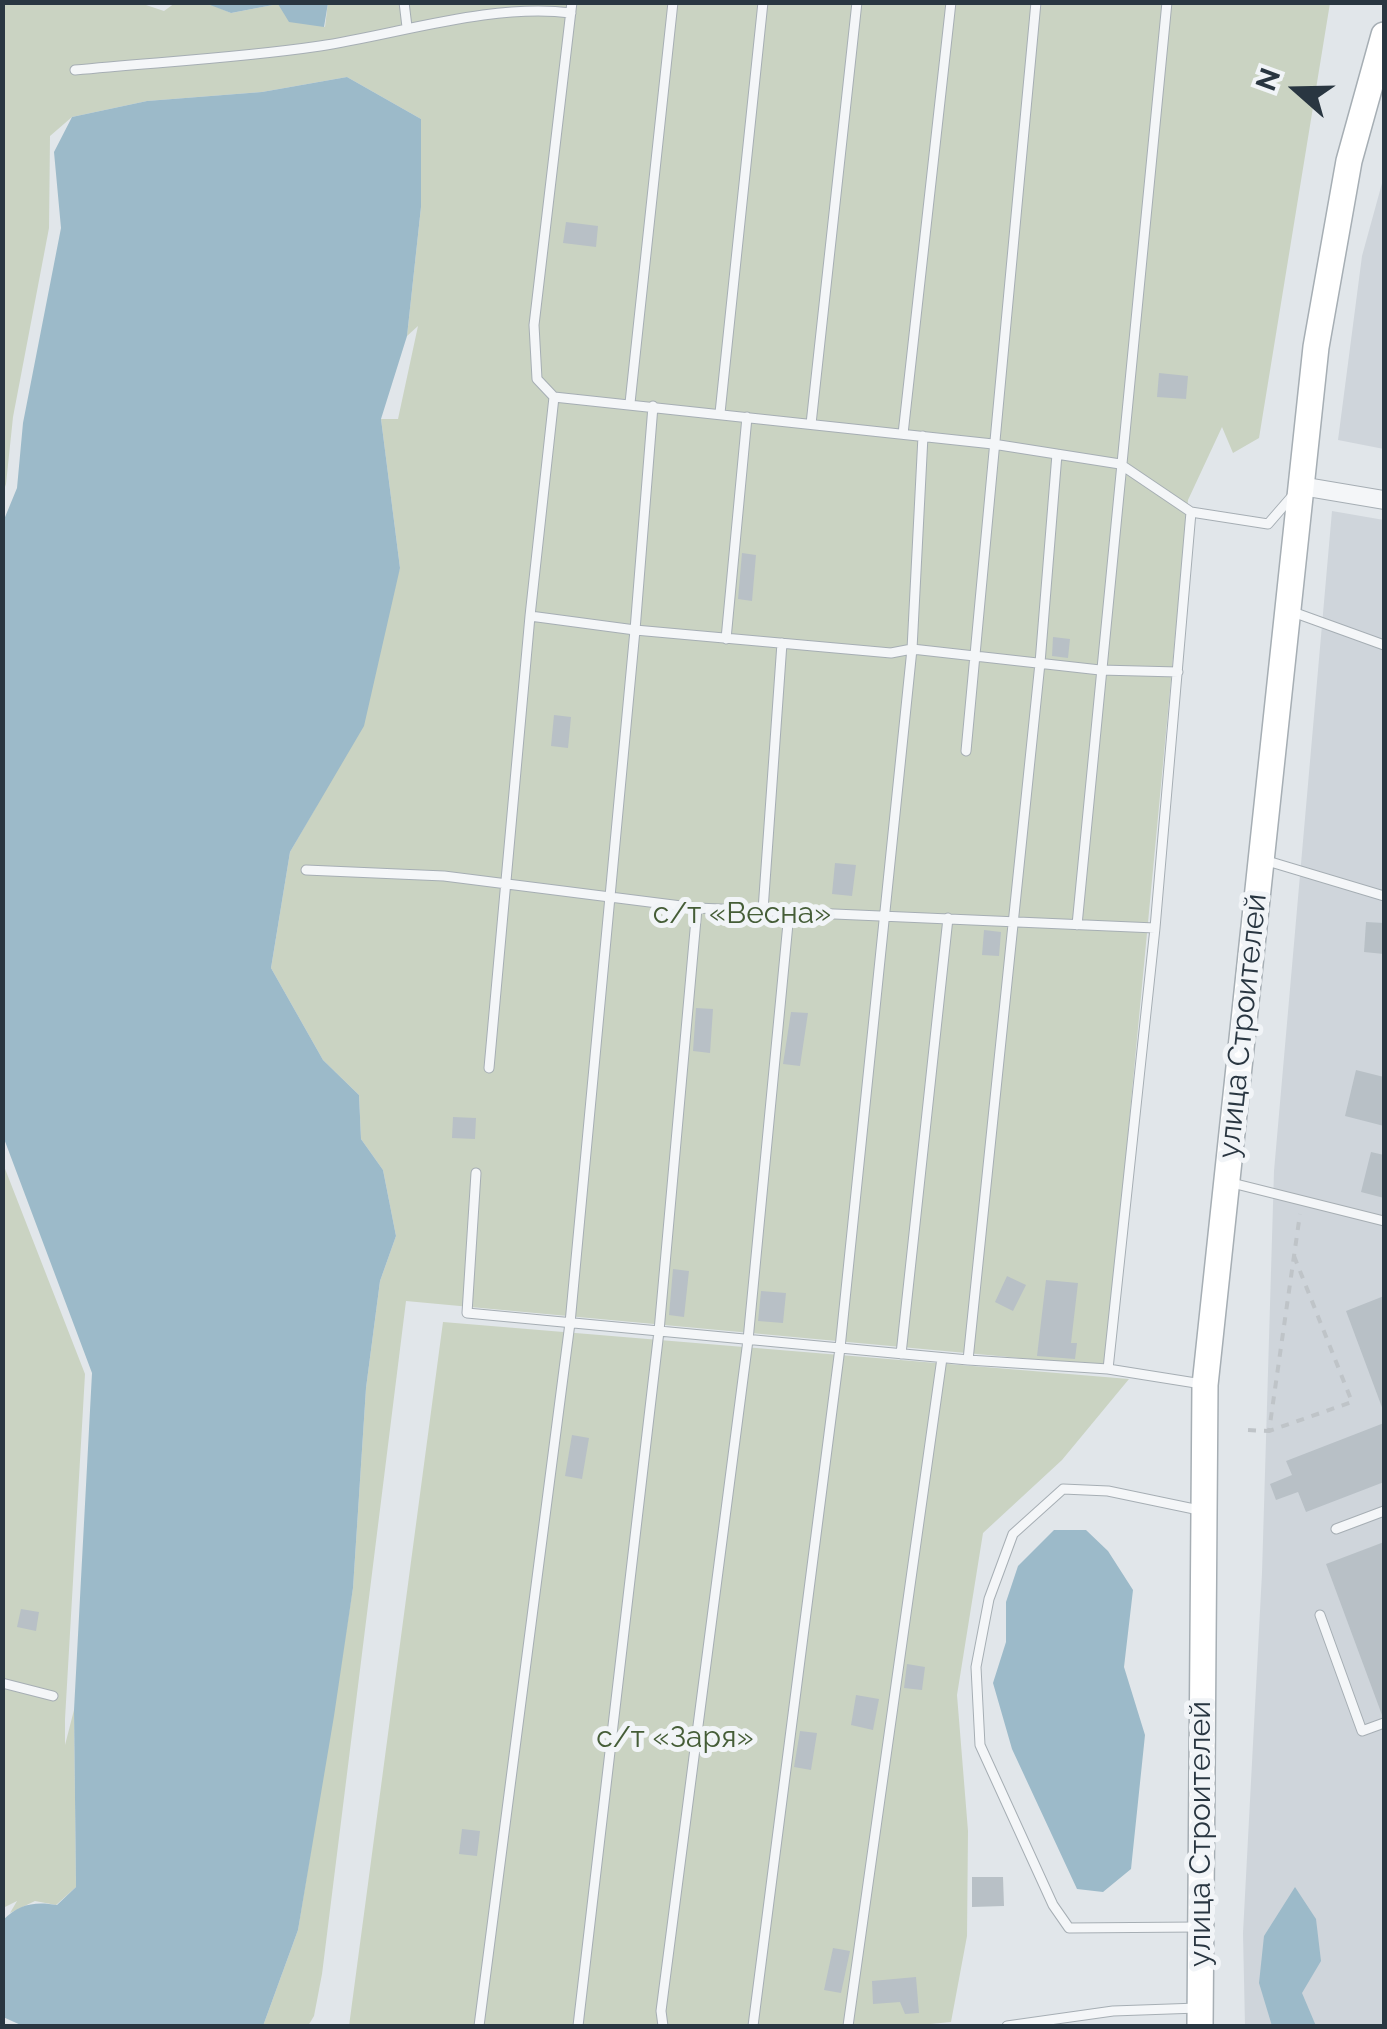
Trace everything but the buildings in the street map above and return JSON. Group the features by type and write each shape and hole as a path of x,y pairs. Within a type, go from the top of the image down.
{"main road":[{"name":"улица Строителей","path":"1200,2017 1205,1385 1316,347 1349,161 1384,35"}],"street":[{"path":"1301,486 1384,500"}],"lane":[{"path":"404,2 408,28"},
{"path":"484,17 485,2"},
{"path":"630,404 673,2"},
{"path":"720,414 763,2"},
{"path":"811,424 857,2"},
{"path":"903,434 951,2"},
{"path":"966,751 1036,2"},
{"path":"1078,925 1166,2"},
{"path":"75,70 320,46 408,28 572,8 534,325 536,380 554,396 993,444 1120,464 1191,512 1268,524 1301,486"},
{"path":"489,1068 554,396"},
{"path":"479,2026 570,1323 635,630 652,406"},
{"path":"726,639 747,416"},
{"path":"753,2026 840,1348 912,649 923,436"},
{"path":"968,1360 1058,454"},
{"path":"1108,1369 1155,928 1191,512"},
{"path":"1288,610 1384,645"},
{"path":"530,616 782,644 892,653 912,649 1100,670 1178,672"},
{"path":"763,910 782,644"},
{"path":"1261,859 1384,896"},
{"path":"306,870 444,876 697,908 1155,928"},
{"path":"578,2026 659,1331 697,908"},
{"path":"663,2026 661,2011 748,1340 789,913"},
{"path":"901,1354 948,918"},
{"path":"476,1173 467,1313 942,1358 1108,1369 1205,1385"},
{"path":"1227,1182 1384,1221"},
{"path":"848,2026 942,1358"},
{"path":"1201,1927 1070,1928 1053,1905 980,1745 976,1666 989,1600 1013,1534 1063,1489 1108,1491 1202,1510"},
{"path":"1336,1529 1384,1511"},
{"path":"1320,1615 1362,1732 1384,1724"},
{"path":"2,1683 53,1696"},
{"path":"1007,2026 1113,2012 1200,2017"}],"path":[{"path":"1269,1431 1302,1199"},
{"path":"1248,1430 1269,1431 1352,1402 1294,1256"}],"shaded area":[{"path":"1384,176 1384,449 1338,440 1362,256"},
{"path":"1332,511 1384,520 1384,2026 1245,2026 1243,1933 1262,1573 1274,1171"}],"green space":[{"name":"с/т «Весна»","path":"205,2 231,13 278,4 325,27 328,2 1330,3 1259,438 1233,453 1222,427 1188,500 1106,1366 406,1301 322,1974 314,2016 308,2026 263,2026 298,1930 353,1588 366,1388 380,1281 396,1236 383,1170 361,1139 359,1095 323,1060 271,968 290,852 316,807 400,568 381,419 398,419 418,326 407,336 421,207 421,119 347,77 262,92 147,101 72,117 50,136 49,228 13,417 3,493 3,3 148,3 164,11 175,3"},
{"path":"2,1161 85,1374 65,1719 65,1745 74,1710 76,1887 56,1905 35,1901 10,1913 17,1901 3,1908"},
{"name":"с/т «Заря»","path":"443,1322 1129,1379 1062,1460 983,1533 957,1695 968,1831 967,1936 951,2022 910,2026 349,2026"}],"water":[{"path":"205,3 328,3 324,27 289,22 278,4 231,13"},
{"path":"347,77 421,119 421,207 407,336 381,419 400,568 364,726 290,852 271,968 323,1060 359,1095 361,1139 383,1170 396,1236 380,1281 366,1388 353,1588 334,1716 298,1930 263,2026 23,2026 3,2017 3,1920 28,1905 57,1905 76,1887 74,1710 92,1373 3,1136 3,522 17,488 23,423 61,228 54,152 72,117 147,101 262,92"},
{"path":"1054,1530 1086,1530 1108,1551 1133,1590 1124,1667 1145,1735 1131,1869 1103,1892 1077,1889 1012,1749 993,1683 1006,1642 1006,1602 1018,1566"},
{"path":"1295,1887 1316,1919 1321,1961 1302,1993 1316,2026 1272,2026 1259,1983 1264,1936"}]}
